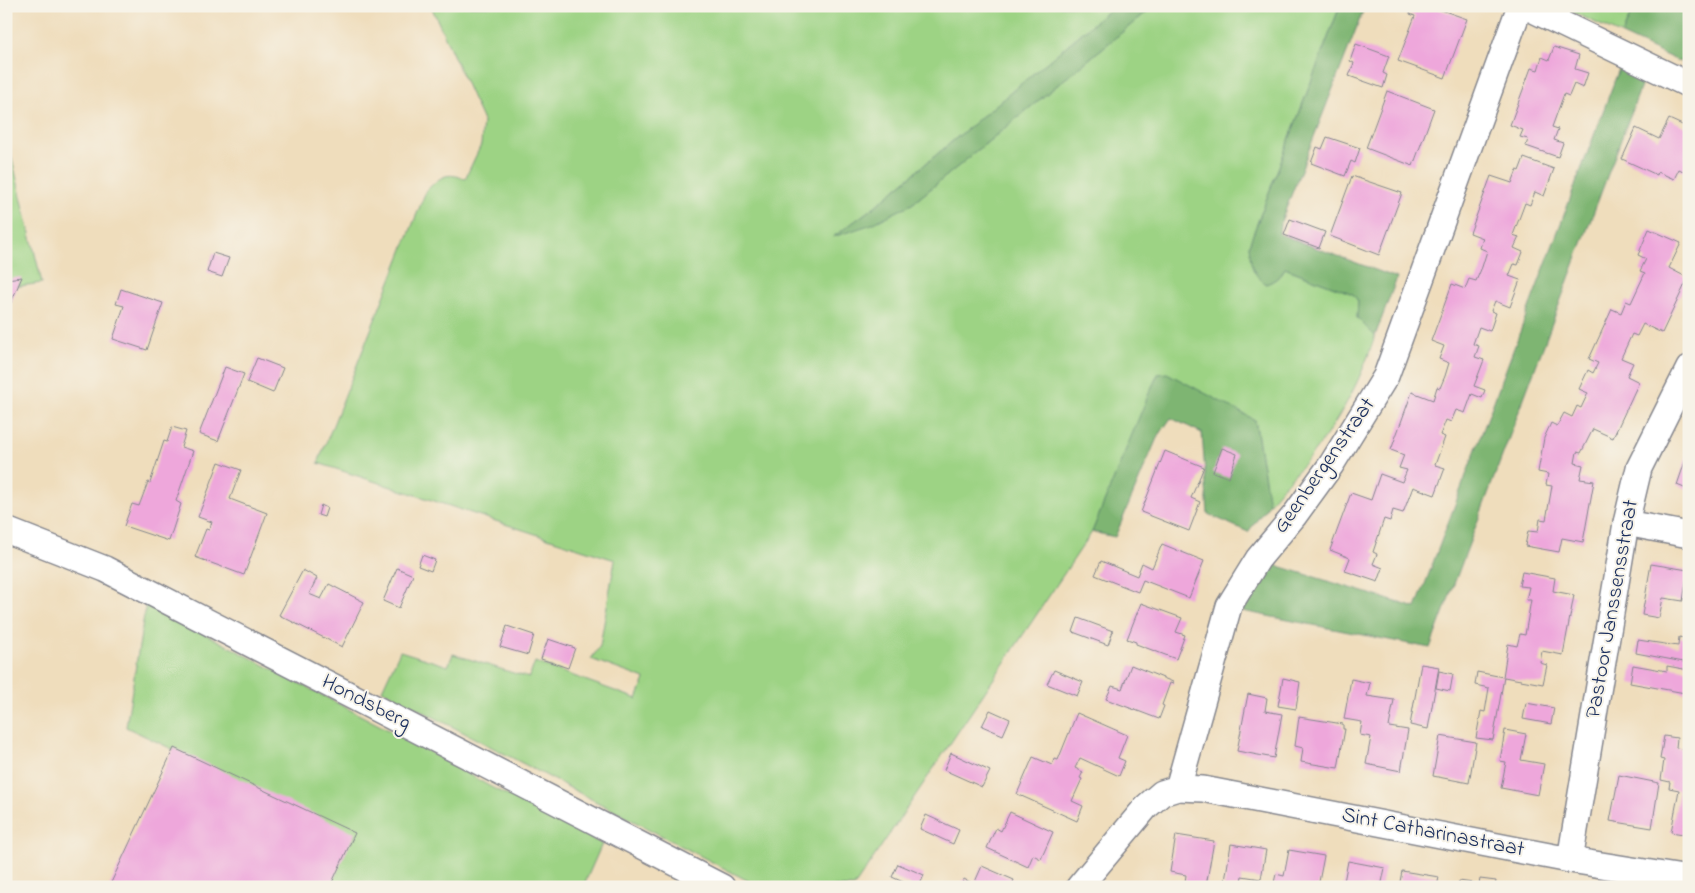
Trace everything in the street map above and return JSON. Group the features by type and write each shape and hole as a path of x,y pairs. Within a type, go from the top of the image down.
{"street":[{"name":"Geenbergenstraat","path":"1178,788 1229,606 1258,559 1294,516 1331,465 1386,376 1520,6"},
{"path":"1525,6 1689,85"},
{"name":"Pastoor Janssensstraat","path":"1570,860 1626,523 1640,468 1689,368"},
{"path":"1626,523 1689,535"},
{"name":"Hondsberg","path":"6,530 105,569 722,887"},
{"name":"Sint Catharinastraat","path":"1178,788 1203,789 1570,860 1689,879"},
{"path":"1079,887 1146,807 1162,793 1178,788"}],"green space":[{"path":"431,6 1114,6 874,207 835,236 912,204 1154,6 1340,6 1249,245 1265,284 1277,278 1285,268 1353,294 1358,301 1357,318 1375,336 1370,351 1351,395 1335,422 1311,455 1269,504 1255,420 1158,374 1092,532 854,887 760,887 382,690 400,651 448,666 453,654 529,678 535,662 637,699 645,679 591,659 600,646 615,560 318,463 426,191 435,182 444,177 453,176 465,179 481,145 483,121"},
{"path":"1114,6 1154,6 912,204 872,224 833,237 874,207"},
{"path":"1340,6 1365,6 1280,224 1279,234 1397,278 1375,336 1357,318 1358,301 1353,294 1285,268 1277,278 1266,284 1254,271 1249,245"},
{"path":"1565,6 1634,6 1622,35 1564,8"},
{"path":"1634,6 1670,6 1689,14 1689,66 1622,35"},
{"path":"1619,69 1643,81 1430,648 1237,610 1259,560 1416,608"},
{"path":"6,134 42,283 6,288"},
{"path":"1167,373 1255,420 1269,504 1248,532 1208,514 1202,433 1171,418 1157,438 1115,537 1092,532 1149,393 1158,374"},
{"path":"146,603 423,748 489,786 602,844 583,887 323,887 343,848 356,837 126,727"}],"building":[{"path":"1412,6 1430,6 1467,19 1445,78 1398,61 1415,16 1410,14"},
{"path":"1356,44 1389,56 1383,73 1387,75 1383,88 1349,76 1354,63 1350,61"},
{"path":"1554,47 1579,55 1575,69 1588,73 1583,88 1574,84 1569,96 1564,94 1552,127 1558,129 1554,140 1563,143 1558,157 1526,146 1528,139 1520,137 1523,130 1510,125 1531,68 1538,70 1542,57 1549,60"},
{"path":"1387,91 1434,109 1413,166 1366,148"},
{"path":"1669,119 1689,128 1689,174 1679,169 1674,179 1658,172 1657,175 1622,159 1636,128 1659,139"},
{"path":"1327,137 1360,148 1355,163 1351,161 1345,176 1311,163 1317,147 1322,149"},
{"path":"1524,158 1554,169 1544,196 1535,192 1530,205 1525,203 1513,235 1519,237 1514,248 1523,252 1518,265 1514,264 1509,276 1520,280 1510,307 1495,301 1491,311 1496,313 1490,331 1479,327 1473,344 1479,346 1475,357 1484,360 1474,386 1485,390 1482,398 1472,394 1465,413 1456,410 1451,422 1446,420 1440,435 1445,437 1435,465 1445,468 1435,495 1413,487 1403,513 1393,510 1390,521 1384,519 1373,552 1377,554 1373,564 1383,568 1378,582 1345,571 1350,558 1330,550 1351,493 1371,500 1380,474 1402,482 1407,470 1399,468 1404,455 1391,450 1412,392 1433,400 1437,387 1440,388 1445,376 1449,363 1439,359 1444,346 1431,341 1452,284 1465,289 1469,279 1476,281 1482,267 1487,251 1480,248 1483,238 1470,233 1491,176 1512,183"},
{"path":"1352,176 1402,193 1379,255 1330,236"},
{"path":"1290,219 1325,232 1319,248 1284,235"},
{"path":"1649,229 1681,243 1669,268 1688,278 1662,333 1643,324 1637,336 1632,334 1621,358 1633,363 1627,376 1639,382 1613,438 1593,429 1581,453 1577,452 1575,463 1583,465 1580,479 1594,481 1583,542 1562,538 1559,552 1525,546 1528,531 1538,532 1540,519 1546,520 1552,486 1546,485 1548,474 1538,472 1544,438 1551,423 1557,426 1564,413 1572,417 1577,406 1581,408 1588,393 1579,389 1588,370 1593,373 1598,363 1589,359 1612,309 1621,313 1626,301 1631,303 1645,273 1640,271 1646,259 1638,255"},
{"path":"213,253 229,258 222,277 207,272"},
{"path":"22,277 6,314 6,279"},
{"path":"121,289 163,303 147,350 113,339 124,306 116,304"},
{"path":"257,358 283,368 273,393 247,382"},
{"path":"225,367 244,374 218,441 199,434"},
{"path":"172,427 186,431 181,447 193,451 176,501 181,504 169,541 124,526 132,504 139,506 148,482 150,483 164,441 167,442"},
{"path":"1222,448 1237,454 1229,478 1213,472"},
{"path":"1689,450 1689,490 1677,485"},
{"path":"1165,451 1204,467 1191,498 1200,502 1189,531 1141,512"},
{"path":"219,462 241,470 230,499 267,513 244,575 195,557 206,529 209,530 212,522 198,517"},
{"path":"321,505 327,508 324,517 318,515"},
{"path":"1162,544 1204,561 1189,598 1143,580 1138,592 1095,575 1101,561 1137,576 1142,563 1152,568"},
{"path":"422,555 435,560 431,571 418,566"},
{"path":"1651,564 1688,570 1683,601 1663,598 1659,618 1642,615"},
{"path":"397,568 413,575 399,608 383,601"},
{"path":"303,570 317,578 309,594 321,599 329,584 364,602 342,647 279,615"},
{"path":"1522,572 1555,578 1553,591 1574,595 1563,655 1542,651 1540,663 1547,665 1543,684 1504,677 1493,740 1476,738 1481,711 1485,712 1489,688 1475,685 1477,672 1503,677 1508,644 1517,646 1520,634 1525,635 1531,600 1526,600 1529,587 1519,586"},
{"path":"1141,603 1182,618 1176,632 1185,635 1176,659 1127,639"},
{"path":"1078,618 1113,631 1108,645 1073,632"},
{"path":"507,626 534,635 528,655 500,647"},
{"path":"1679,637 1689,639 1689,663 1636,653 1638,640 1678,646"},
{"path":"548,639 575,648 568,668 541,659"},
{"path":"1421,664 1439,667 1428,729 1410,725"},
{"path":"1131,665 1173,682 1173,684 1170,683 1159,719 1106,699 1112,686 1122,689"},
{"path":"1633,665 1667,671 1667,666 1689,670 1685,693 1630,683"},
{"path":"1054,670 1083,682 1077,696 1047,684"},
{"path":"1439,671 1453,674 1450,691 1436,688"},
{"path":"1283,678 1300,682 1296,709 1278,706"},
{"path":"1351,679 1370,683 1367,696 1394,700 1389,727 1408,730 1401,771 1366,764 1371,737 1360,735 1362,722 1344,719"},
{"path":"1248,694 1267,698 1265,711 1282,714 1274,758 1237,751"},
{"path":"1526,703 1554,708 1551,724 1523,719"},
{"path":"990,710 1010,719 1003,735 982,726"},
{"path":"1077,713 1127,735 1118,758 1125,761 1119,776 1080,758 1075,768 1083,772 1080,778 1082,779 1072,801 1083,806 1077,821 1017,794 1033,757 1052,765 1054,759 1058,760"},
{"path":"1299,717 1343,724 1343,729 1345,729 1338,768 1301,762 1303,748 1295,746"},
{"path":"1505,730 1526,734 1521,760 1544,764 1538,795 1501,788 1506,762 1500,761"},
{"path":"1440,736 1476,742 1469,783 1433,776"},
{"path":"1664,736 1677,738 1676,748 1689,750 1689,835 1671,832 1679,790 1669,788 1670,782 1661,780 1664,760 1660,759"},
{"path":"174,748 355,833 330,887 109,887"},
{"path":"951,753 990,771 982,787 944,770"},
{"path":"1619,775 1659,783 1652,828 1610,821"},
{"path":"1010,812 1053,832 1041,859 1033,855 1028,867 987,848 996,828 1001,831"},
{"path":"926,815 959,830 953,844 920,829"},
{"path":"1176,835 1214,841 1206,886 1185,882 1186,875 1170,872"},
{"path":"1231,844 1266,850 1261,879 1242,876 1240,887 1224,887"},
{"path":"1289,850 1324,856 1318,887 1273,887 1276,874 1284,876"},
{"path":"1348,861 1385,868 1381,887 1343,887"},
{"path":"898,864 924,875 919,887 914,887 892,877"},
{"path":"982,866 1014,880 1011,887 960,887 964,879 974,884"},
{"path":"1402,871 1439,877 1437,887 1399,887"},
{"path":"1480,879 1496,881 1495,887 1458,887 1459,881 1479,884"}]}
